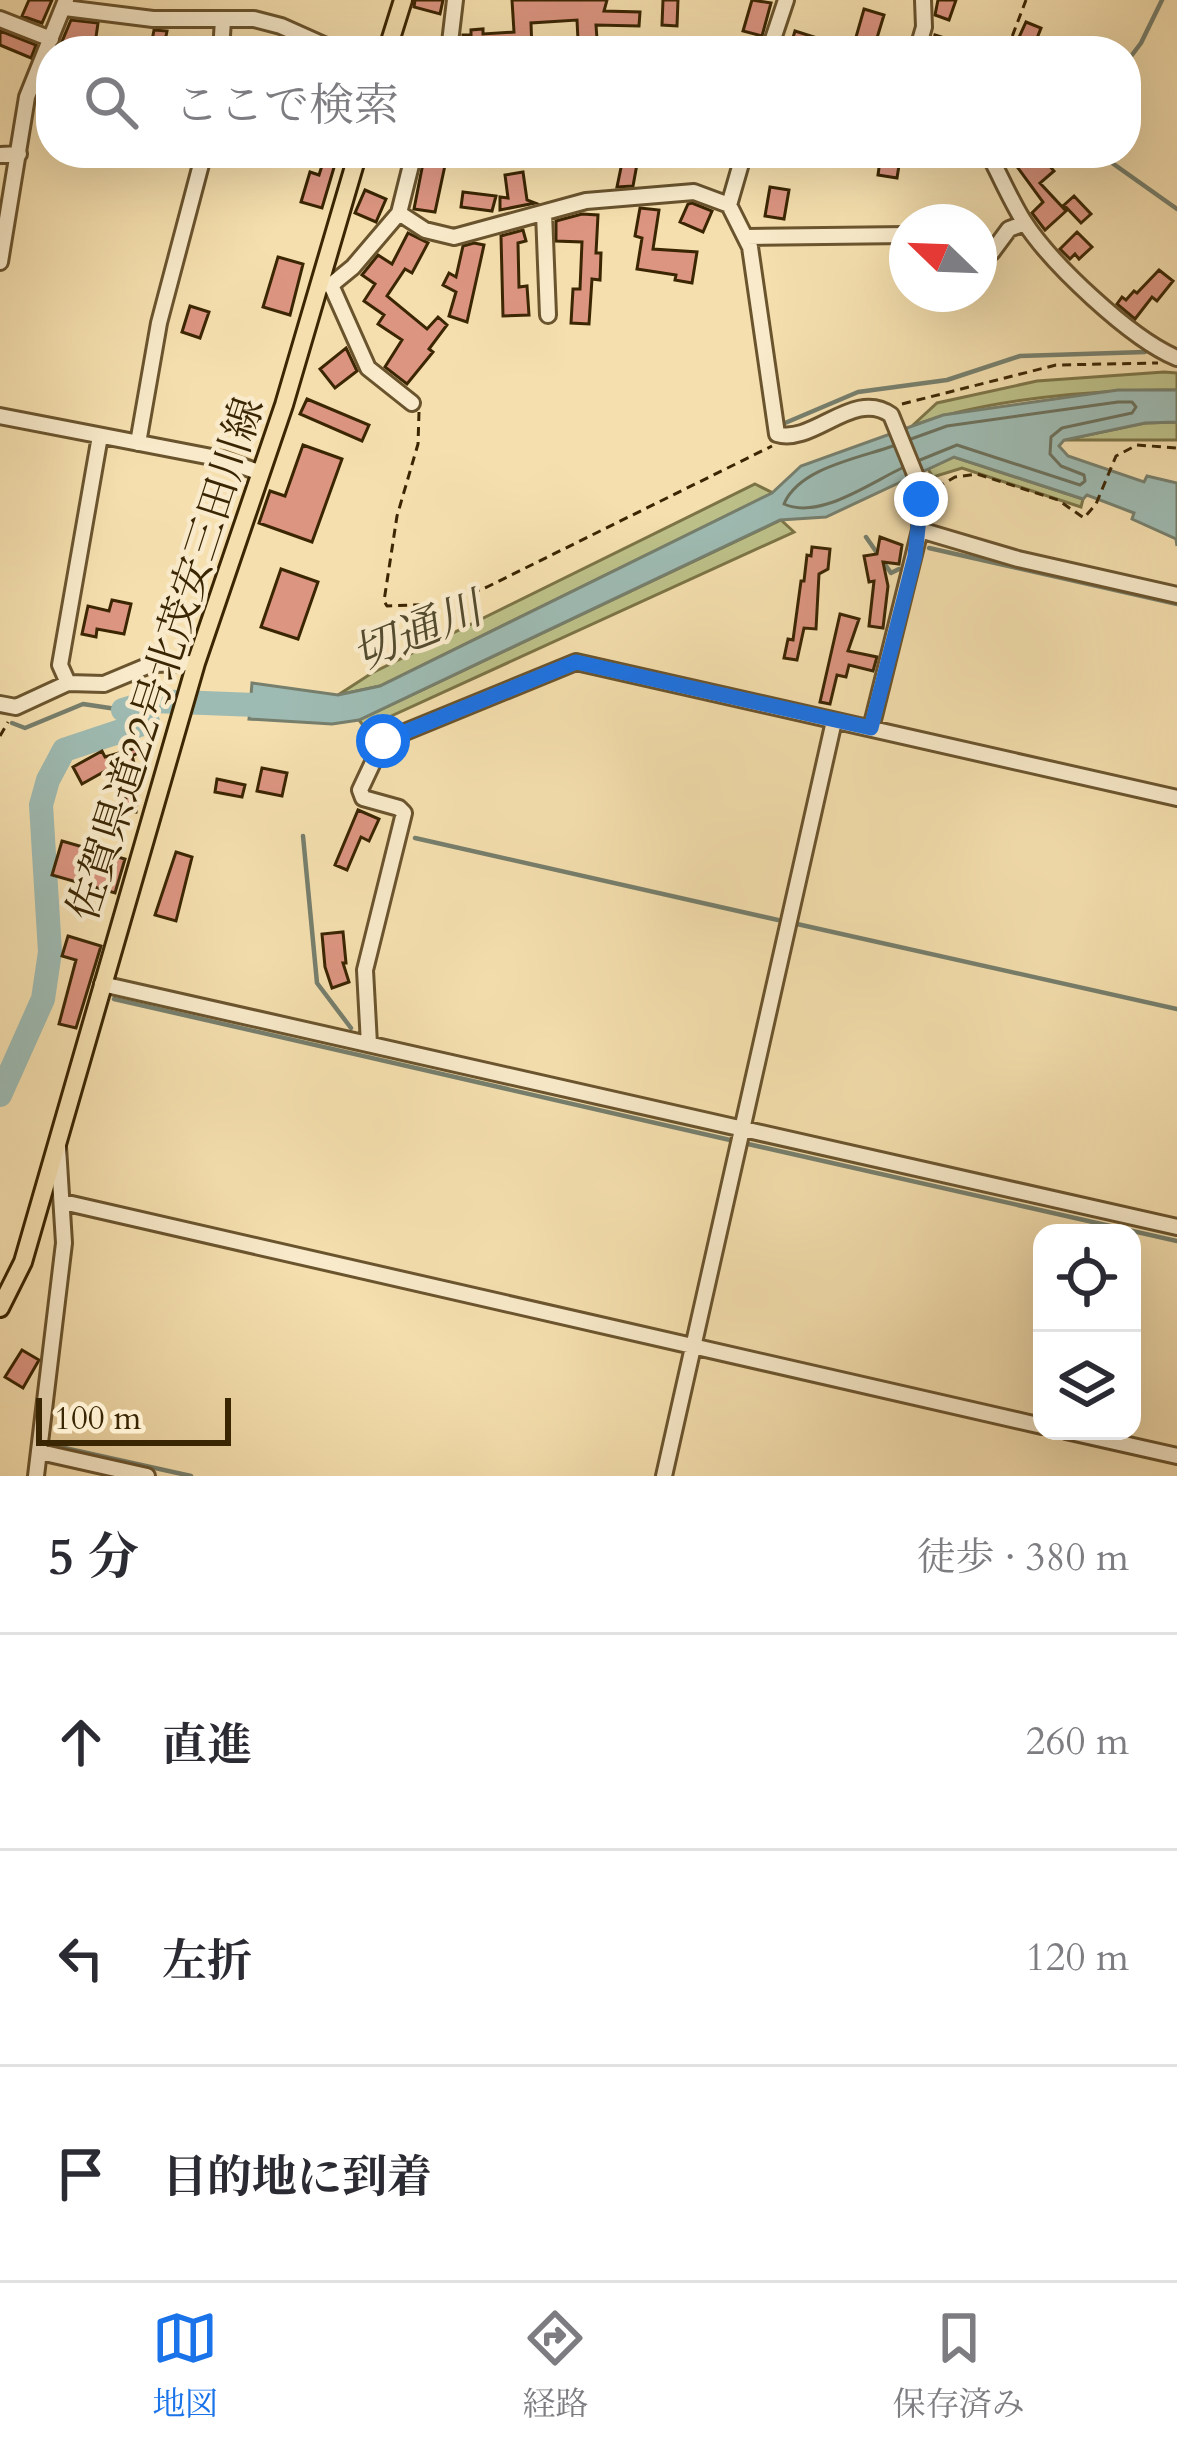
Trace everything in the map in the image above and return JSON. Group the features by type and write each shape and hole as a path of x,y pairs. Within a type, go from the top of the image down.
{"main road":[{"path":"392,36 403,0"},
{"name":"佐賀県道22号北茂安三田川線","path":"0,1308 22,1262 45,1188 195,667 326,284 354,168"}],"street":[{"path":"450,36 455,0"},
{"path":"774,36 786,0"},
{"path":"921,36 923,0"},
{"path":"52,36 66,4 153,19 254,19 303,36"},
{"path":"0,19 43,36"},
{"path":"222,36 223,20"},
{"path":"0,262 27,97 36,75"},
{"path":"0,155 20,154"},
{"path":"138,443 159,323 200,168"},
{"path":"410,168 399,213 353,267 326,284 368,368 412,403"},
{"path":"729,205 740,168"},
{"path":"996,168 1025,223 1073,276 1145,343 1177,358"},
{"path":"399,213 425,230 454,237 586,201 694,192 729,205 747,237 774,428 782,438 860,408 887,412 921,494 920,530 871,728"},
{"path":"544,213 548,315"},
{"path":"997,246 1009,230 1025,223"},
{"path":"747,237 889,235"},
{"path":"1158,350 1177,345"},
{"path":"0,416 222,459 261,473"},
{"path":"68,683 60,664 100,436"},
{"path":"920,530 1018,560 1177,596"},
{"path":"369,1044 365,970 404,813 363,798 360,790 383,741 576,662 1177,798"},
{"path":"8,705 68,683 104,684 152,664 195,667"},
{"path":"664,1476 834,721"},
{"path":"102,984 1177,1227"},
{"path":"36,1476 64,1243 58,1141"},
{"path":"63,1202 1033,1424"},
{"path":"1106,1440 1177,1456"},
{"path":"40,1452 147,1476"}],"path":[{"path":"1012,36 1026,0"},
{"path":"887,412 1056,364 1165,363 1177,358"},
{"path":"412,403 421,415 418,444 398,516 387,606 446,604 487,587 765,452 782,438"},
{"path":"921,494 955,477 977,474 1058,500 1080,518 1091,514 1116,456 1137,446 1177,448"},
{"path":"0,736 8,705"}],"green space":[{"path":"1177,373 1177,390 1042,398 973,409 912,426 937,403 1037,381"},
{"path":"1177,422 1177,440 1064,440 1145,423"},
{"path":"954,457 1083,499 1081,507 962,468 933,477 928,469"},
{"path":"755,484 773,493 380,686 338,695 372,673"},
{"path":"781,520 794,532 365,728 359,720"}],"water":[{"path":"1118,390 1177,390 1177,422 1145,423 1064,440 1059,446 1068,456 1144,482 1147,476 1177,483 1177,546 1176,539 1132,519 1134,513 954,457 826,517 780,520 359,720 332,724 249,719 252,683 338,695 380,686 772,493 801,466 943,415"}],"building":[{"path":"29,0 52,0 42,23 22,16"},
{"path":"415,0 443,0 440,14 414,7"},
{"path":"512,0 607,0 604,11 640,12 639,26 596,25 597,36 578,36 577,20 531,23 531,36 463,36 483,29 483,34 514,32"},
{"path":"663,0 678,0 677,26 662,25"},
{"path":"752,0 771,3 762,36 743,31"},
{"path":"938,0 956,0 949,20 935,15"},
{"path":"864,9 884,15 878,36 856,36"},
{"path":"71,20 98,23 96,36 64,36"},
{"path":"1026,22 1041,28 1038,36 1020,36"},
{"path":"0,31 36,45 31,58 0,45"},
{"path":"321,168 334,168 322,208 301,202 310,172 319,175"},
{"path":"422,168 444,168 435,212 414,209"},
{"path":"621,168 636,168 633,186 617,187"},
{"path":"879,168 899,168 897,178 878,175"},
{"path":"1018,168 1054,171 1040,183 1066,211 1045,230 1032,213 1043,202"},
{"path":"523,172 527,200 535,203 500,210 500,197 508,198 505,175"},
{"path":"770,187 789,190 784,219 765,216"},
{"path":"365,190 386,199 376,222 355,213"},
{"path":"463,192 496,196 492,211 461,207"},
{"path":"1074,196 1091,214 1081,223 1064,205"},
{"path":"692,203 712,211 703,232 680,222"},
{"path":"640,208 659,210 653,249 697,252 692,283 675,280 676,275 637,269 642,238 635,236"},
{"path":"598,215 596,253 601,253 600,280 592,279 589,324 571,323 573,289 580,289 582,242 556,241 556,221"},
{"path":"523,230 526,241 518,243 519,287 527,286 529,315 503,316 501,236"},
{"path":"1077,232 1092,247 1079,259 1075,254 1070,259 1060,249"},
{"path":"408,233 428,243 412,273 405,269 387,296 427,329 438,317 447,325 407,384 385,367 402,340 378,324 384,315 364,301 375,284 362,275 378,255 392,264"},
{"path":"484,245 467,322 449,316 456,292 443,285 449,273 456,277 463,246"},
{"path":"278,257 303,264 290,315 263,307"},
{"path":"1159,270 1173,281 1135,319 1117,304 1122,297 1126,300 1137,293"},
{"path":"190,306 209,312 200,338 182,332"},
{"path":"346,348 357,371 335,388 320,369"},
{"path":"307,399 369,425 362,441 300,414"},
{"path":"237,415 253,421 247,438 231,432"},
{"path":"303,445 342,459 312,542 259,523 270,491 285,496"},
{"path":"880,537 902,545 899,564 883,562 888,586 883,628 869,626 874,581 869,582 864,556 877,554"},
{"path":"812,547 830,549 828,569 819,574 816,629 804,628 797,660 784,658 788,639 793,640 801,581"},
{"path":"281,569 318,582 298,639 261,627"},
{"path":"112,600 131,604 124,634 97,629 96,637 82,634 88,606 109,611"},
{"path":"840,614 859,619 848,651 877,657 873,671 849,665 846,677 837,675 830,704 820,702"},
{"path":"140,747 142,751 132,756 139,781 136,812 124,810 126,797 116,765 82,784 73,767 102,751 105,757"},
{"path":"262,768 287,773 282,796 257,791"},
{"path":"217,779 245,785 242,797 215,792"},
{"path":"358,810 379,819 369,841 361,837 347,870 335,865"},
{"path":"62,841 125,859 115,893 52,875"},
{"path":"176,852 192,857 176,921 155,915"},
{"path":"343,932 343,963 349,982 332,988 322,934"},
{"path":"68,936 101,946 76,1028 59,1024 76,960 62,956"},
{"path":"22,1350 39,1360 23,1388 5,1377"}],"waterway":[{"path":"1141,43 1162,0"},
{"path":"1119,168 1177,209"},
{"path":"785,423 858,392 947,380 1020,356 1145,352"},
{"path":"866,537 891,573 899,569"},
{"path":"929,548 1177,604"},
{"name":"切通川","path":"0,1095 43,999 50,952 41,805 64,750 148,722 123,710 152,701 283,706"},
{"path":"12,723 25,728 83,704 123,710"},
{"path":"303,836 317,983 351,1028"},
{"path":"415,838 778,920"},
{"path":"797,924 1177,1009"},
{"path":"114,999 730,1140"},
{"path":"748,1144 1177,1241"},
{"path":"51,1445 191,1476"}],"route":[{"path":"383,741 576,662 871,728 915,556 921,499"}]}
